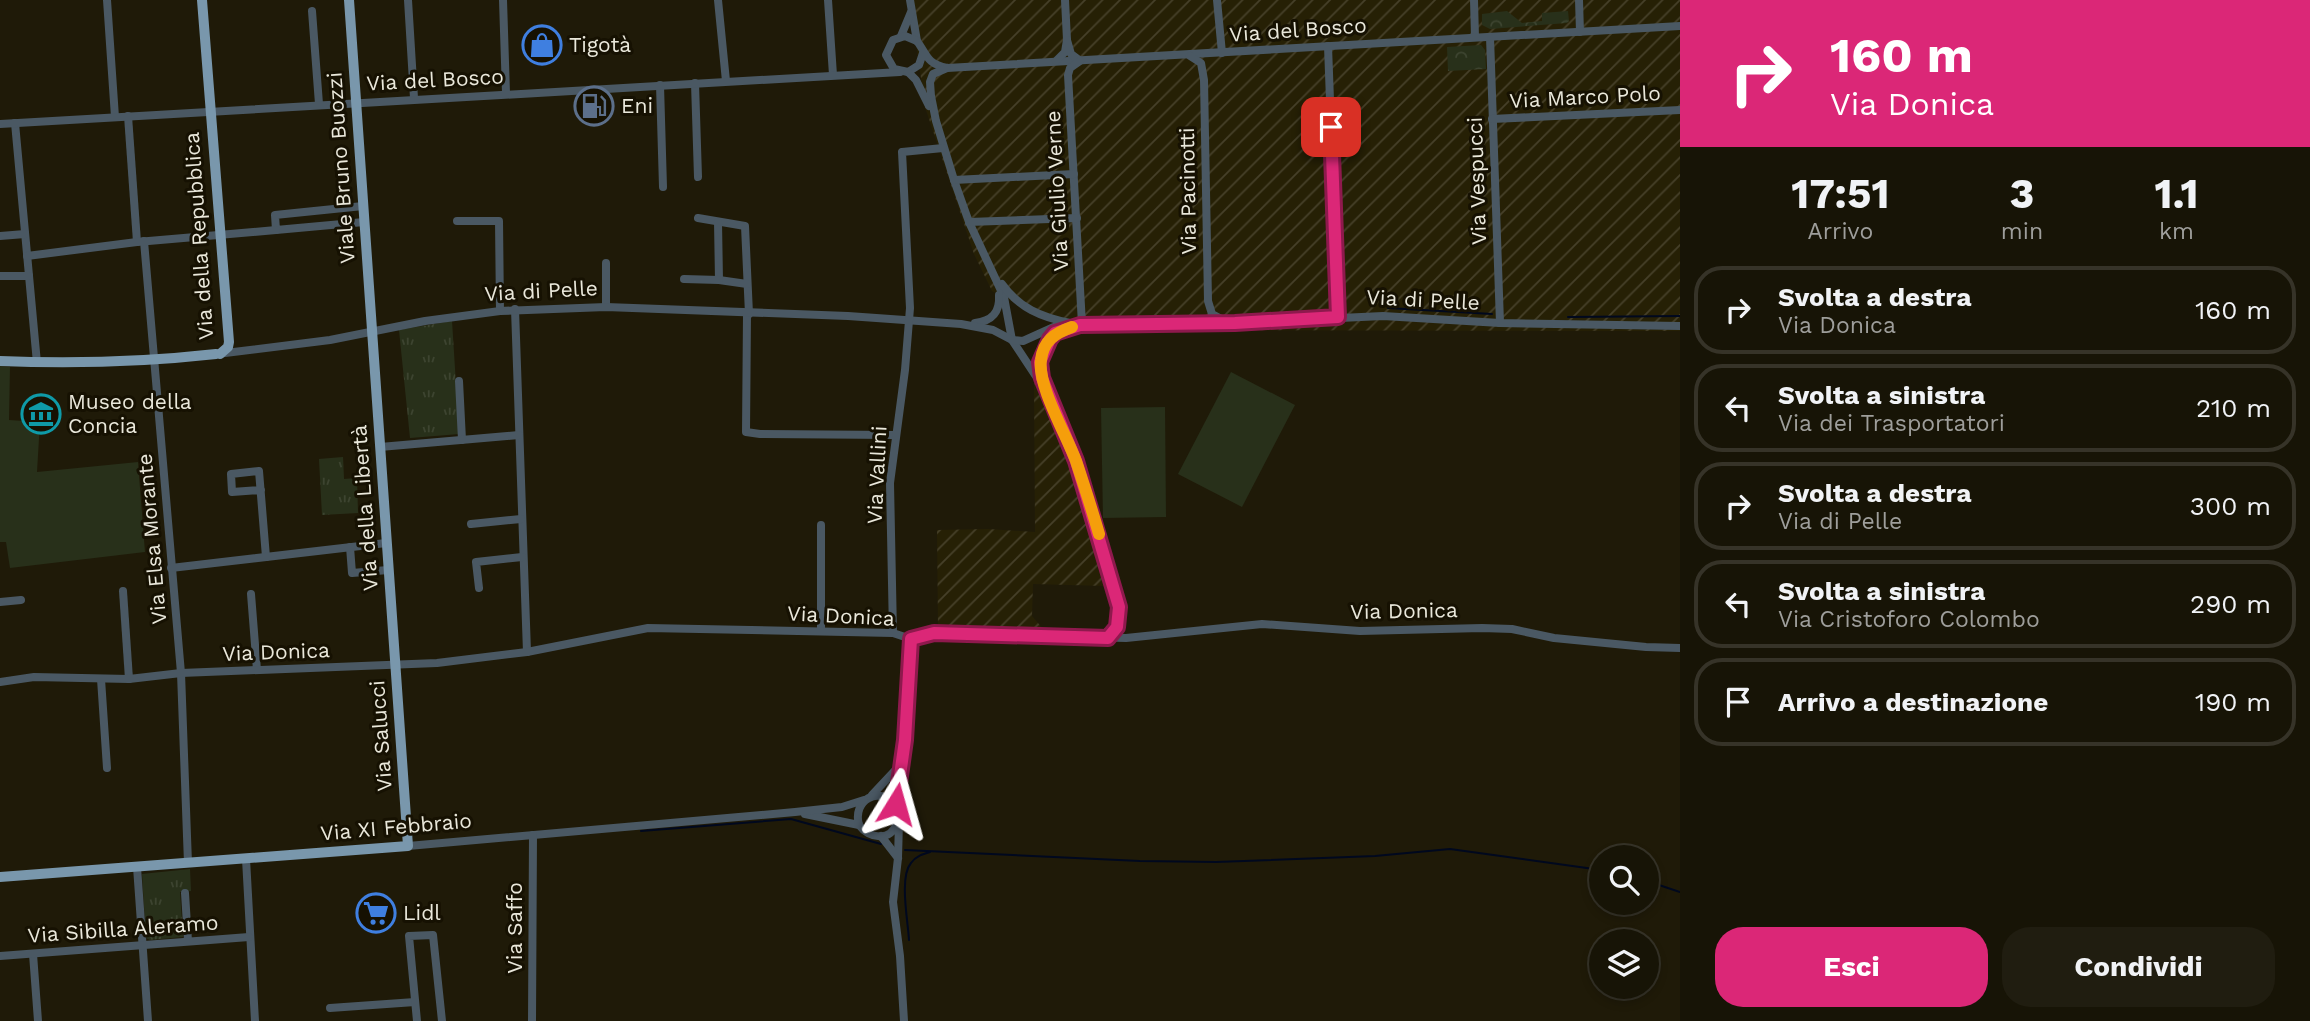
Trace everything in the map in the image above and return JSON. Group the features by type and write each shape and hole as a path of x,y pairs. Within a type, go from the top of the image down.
{"main road":[{"name":"Via della Repubblica","path":"202,0 229,342 228,347 218,354"},
{"name":"Viale Bruno Buozzi","path":"348,0 366,334"},
{"name":"Via della Libertà","path":"366,334 373,346 396,666"},
{"name":"Via di Pelle","path":"0,361 37,363 154,360 218,354"},
{"name":"Via Salucci","path":"396,666 408,846"},
{"name":"Via XI Febbraio","path":"0,877 408,846"}],"street":[{"path":"108,0 115,117"},
{"path":"408,0 414,98"},
{"path":"503,0 506,93"},
{"path":"718,0 726,81"},
{"path":"828,0 833,75"},
{"path":"1065,0 1067,40 1072,54 1081,60"},
{"path":"1203,80 1208,62 1222,53 1217,0"},
{"path":"1474,0 1475,37"},
{"path":"1579,0 1580,32"},
{"path":"901,36 911,4"},
{"path":"911,4 923,53 930,61 947,68"},
{"path":"312,11 319,104"},
{"name":"Via del Bosco","path":"947,68 1680,26"},
{"path":"918,41 901,36 889,44 887,59 890,65 904,72 926,97 936,121"},
{"name":"Via Vespucci","path":"1490,37 1500,323"},
{"path":"1053,62 1062,57 1067,40"},
{"path":"1328,46 1338,317"},
{"path":"904,72 919,65 923,53"},
{"path":"1184,55 1199,61 1203,80"},
{"path":"872,73 887,59"},
{"name":"Via Giulio Verne","path":"1081,60 1070,68 1068,75 1081,325"},
{"path":"947,68 933,74 930,82 943,148 969,222 1004,298 1012,340 1049,396"},
{"name":"Via del Bosco","path":"0,124 414,98 904,72"},
{"name":"Via Pacinotti","path":"1203,80 1208,302"},
{"path":"695,83 698,177"},
{"path":"660,85 663,187"},
{"name":"Via Marco Polo","path":"1492,119 1680,110"},
{"name":"Via Elsa Morante","path":"128,116 154,360 181,673 188,863"},
{"path":"15,123 37,363"},
{"name":"Via Vallini","path":"893,633 890,483 909,320 902,152 943,148"},
{"path":"954,180 1074,174"},
{"path":"276,230 275,215 358,206"},
{"path":"698,218 745,226 748,314 746,432 895,435"},
{"path":"969,222 1077,218"},
{"path":"457,221 499,220 500,311"},
{"path":"27,256 359,221"},
{"path":"718,222 719,280"},
{"path":"0,236 25,234"},
{"path":"606,263 606,307"},
{"path":"961,324 989,320 997,312 999,300 993,272"},
{"name":"Via di Pelle","path":"993,272 1020,304 1055,320 1081,325"},
{"path":"0,276 29,276"},
{"path":"684,279 747,284"},
{"path":"1179,323 1201,318 1206,312 1208,302"},
{"path":"1208,302 1210,312 1215,317 1235,323"},
{"name":"Via di Pelle","path":"218,354 366,334 425,321 515,309 606,307 961,324 993,330 1012,340 1027,341 1054,327 1235,323 1338,317 1383,316 1500,323 1680,326"},
{"path":"515,309 527,652"},
{"path":"1081,325 1055,333 1044,348 1040,362 1049,396 1076,461 1119,607 1117,627 1108,638"},
{"path":"458,381 462,440"},
{"path":"380,447 519,435"},
{"path":"261,490 266,557"},
{"path":"471,524 521,519"},
{"path":"821,525 821,631"},
{"path":"171,568 386,543"},
{"path":"350,547 352,573 388,570"},
{"path":"479,588 476,562 522,557"},
{"path":"123,591 129,679"},
{"path":"251,594 257,670"},
{"path":"0,602 21,600"},
{"name":"Via Donica","path":"0,682 52,676 101,680 181,673 396,666 527,652 648,628 893,633 911,639 934,633 1108,638 1262,624 1360,631 1512,629 1554,638 1680,648"},
{"path":"904,1021 893,902 898,858 899,819 896,804 905,740 911,639"},
{"path":"101,680 107,768"},
{"path":"899,819 893,830 881,836 870,835 859,825 858,810 863,800 872,795 902,763"},
{"path":"872,795 887,796 896,804"},
{"name":"Via XI Febbraio","path":"408,846 795,813 842,807 863,800"},
{"name":"Via XI Febbraio","path":"795,813 859,825"},
{"name":"Via Saffo","path":"531,1021 533,835"},
{"path":"881,836 898,858"},
{"path":"246,859 256,1021"},
{"path":"137,867 148,1021"},
{"path":"185,893 188,941"},
{"path":"416,1021 409,936 433,935 442,1021"},
{"name":"Via Sibilla Aleramo","path":"0,956 249,937"},
{"path":"33,954 38,1021"},
{"path":"330,1008 415,1002"}],"shaded area":[{"path":"910,0 1680,0 1680,331 1069,330 992,291 974,254 925,107"},
{"path":"1034,382 1073,474 1105,586 1033,584 1032,616 1044,630 938,628 937,530 1035,532"}],"green space":[{"path":"1507,11 1522,23 1542,21 1542,13 1568,11 1569,21 1490,29 1482,25 1482,14"},
{"path":"1481,45 1485,50 1486,69 1448,71 1447,47"},
{"path":"452,321 459,434 410,438 399,330"},
{"path":"0,366 10,367 9,420 40,422 37,472 138,462 145,552 10,568 6,542 0,542"},
{"path":"1231,372 1295,405 1242,507 1178,474"},
{"path":"1165,407 1166,517 1103,518 1101,408"},
{"path":"343,457 344,479 357,478 358,513 322,515 319,459"},
{"path":"190,869 191,891 180,892 183,937 150,940 146,938 142,874"}],"waterway":[{"path":"1388,308 1492,314"},
{"path":"1568,317 1680,316"},
{"path":"641,831 791,819 881,844"},
{"path":"905,850 1216,862 1375,856 1450,849 1589,868"},
{"path":"909,940 905,878 911,863 930,852"},
{"path":"1659,885 1680,892"}],"slow traffic":[{"path":"1072,327 1055,333 1050,339 1042,354 1041,371 1076,461 1099,534"}],"place":[{"name":"Tigotà","path":"542,45"},
{"name":"Eni","path":"594,106"},
{"name":"Museo della Concia","path":"41,414"},
{"name":"Lidl","path":"376,913"}],"route":[{"path":"896,804 905,740 911,639 934,633 1108,638 1117,627 1119,607 1096,524 1076,461 1042,378 1040,362 1044,348 1055,333 1080,325 1235,323 1338,317 1331,127"}]}
